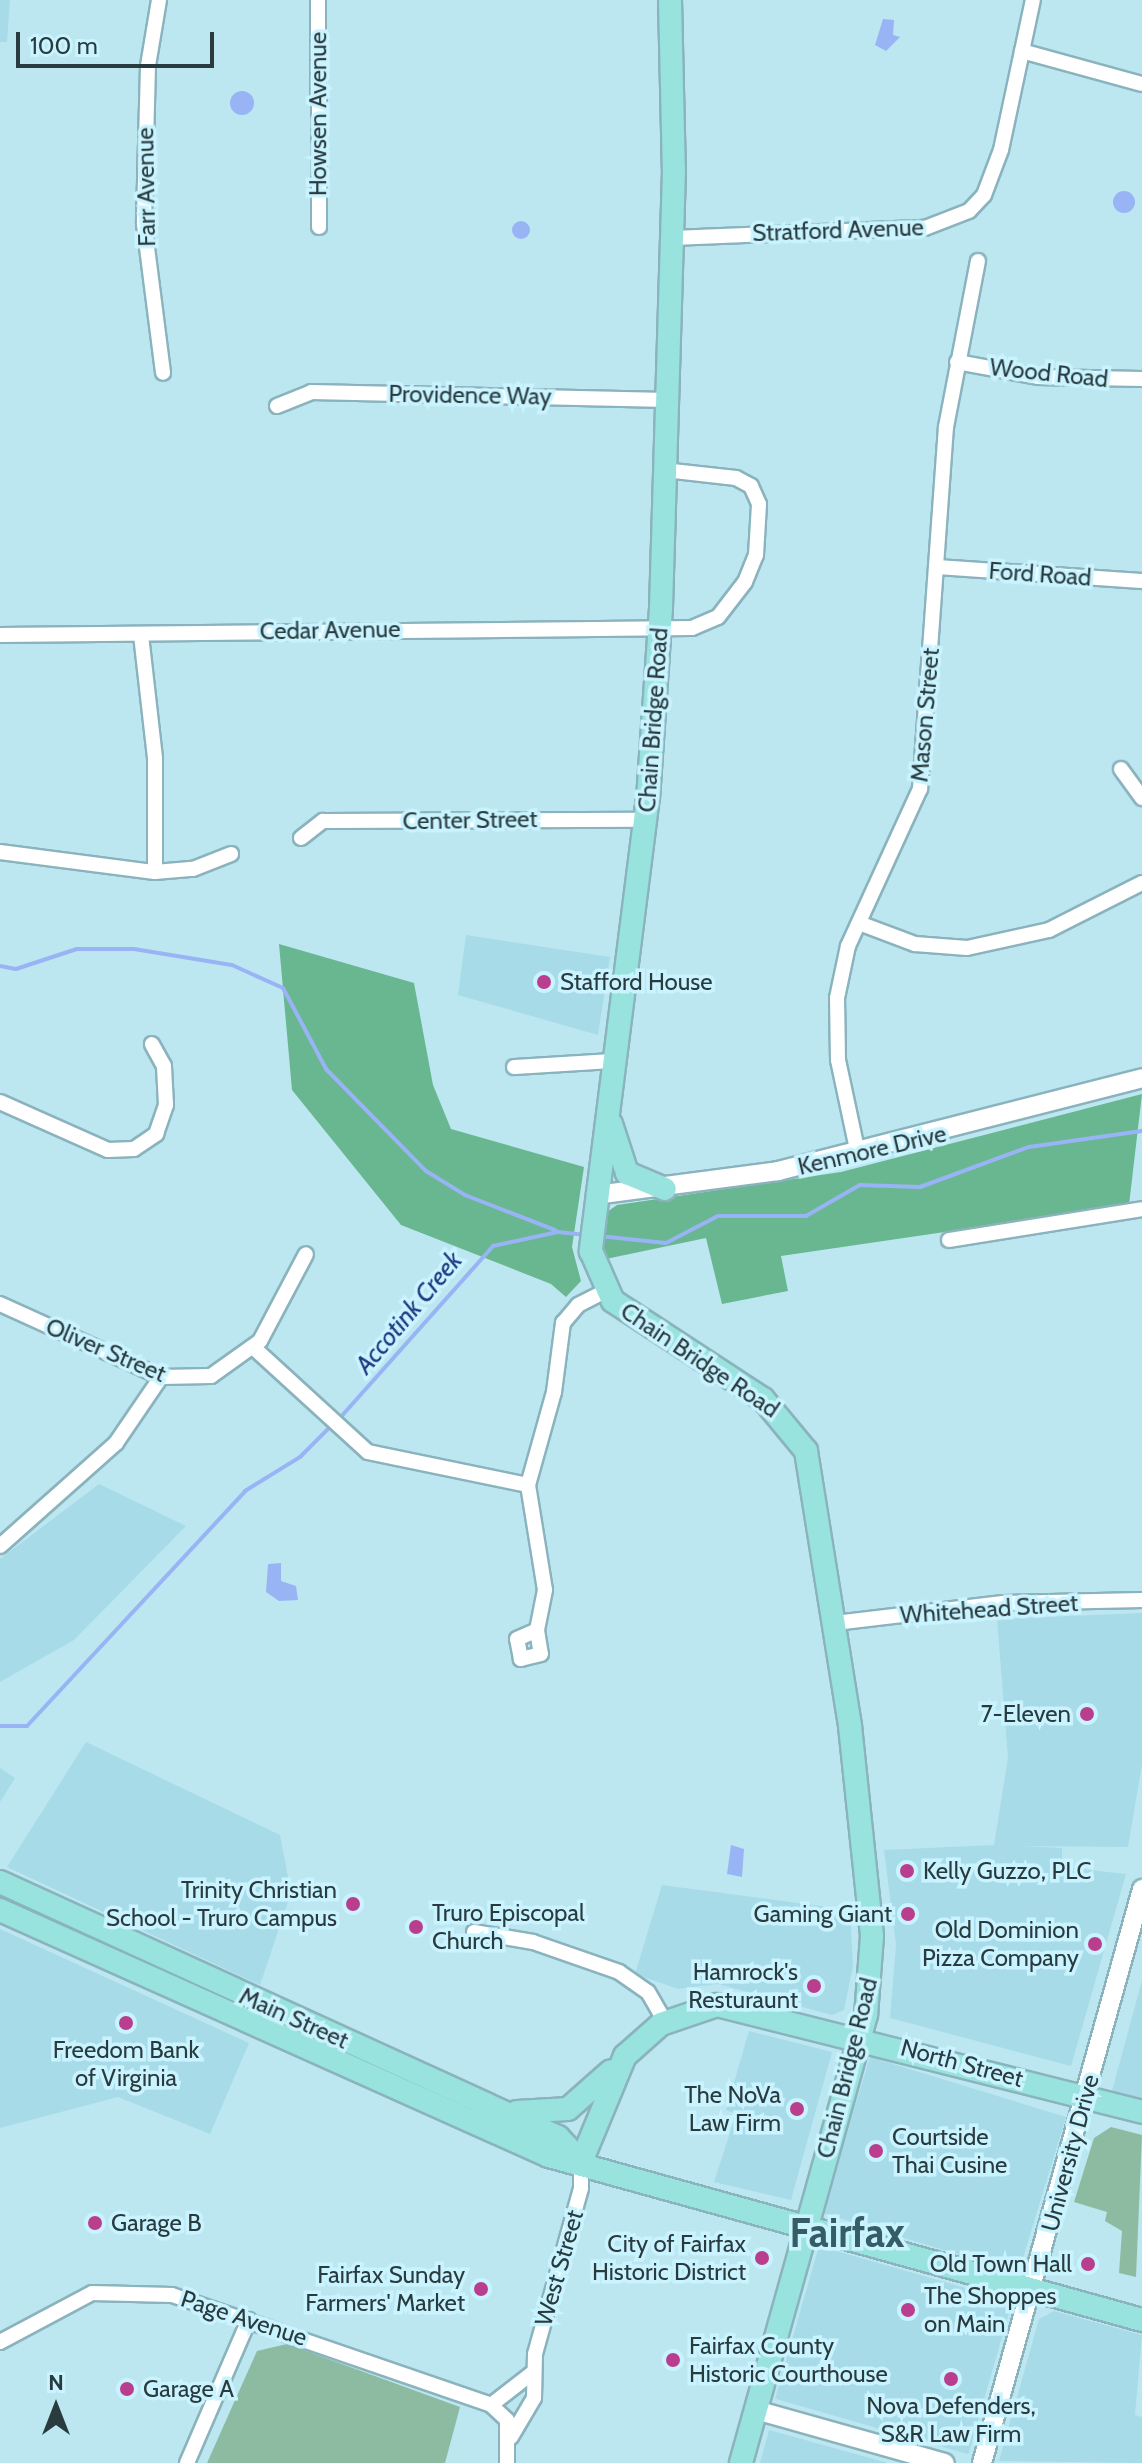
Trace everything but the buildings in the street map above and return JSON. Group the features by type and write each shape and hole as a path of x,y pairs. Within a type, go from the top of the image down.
{"main road":[{"name":"Chain Bridge Road","path":"670,0 672,238 659,627 646,820 608,1095 591,1251 605,1291 791,1425 812,1470 835,1623 872,1936 859,2036 741,2463"},
{"path":"608,1095 622,1164 638,1184 665,1189"},
{"name":"Main Street","path":"0,1882 558,2137 581,2162"},
{"name":"Main Street","path":"0,1910 495,2133 581,2162 1142,2320"},
{"path":"107,1959 117,1937"},
{"name":"North Street","path":"581,2162 625,2056 665,2022 717,2005 859,2036 1142,2112"},
{"path":"489,2106 532,2116 568,2109 625,2056"}],"street":[{"name":"Farr Avenue","path":"159,0 148,66 144,224 163,373"},
{"name":"Howsen Avenue","path":"318,0 319,227"},
{"name":"Stratford Avenue","path":"672,238 915,229 960,216 991,180 1033,0"},
{"path":"1022,51 1142,84"},
{"name":"Mason Street","path":"858,1154 835,1022 841,974 859,923 920,789 957,362 978,261"},
{"name":"Wood Road","path":"957,362 1038,377 1142,379"},
{"name":"Providence Way","path":"277,406 311,392 667,400"},
{"name":"Cedar Avenue","path":"0,635 692,628 718,617 753,566 759,510 744,481 665,470"},
{"name":"Ford Road","path":"937,567 1142,581"},
{"path":"141,635 155,758 155,872"},
{"path":"1121,769 1142,798"},
{"name":"Center Street","path":"301,838 323,821 646,820"},
{"path":"0,852 155,872 193,869 231,854"},
{"path":"859,923 915,944 978,946 1049,930 1142,883"},
{"path":"0,1102 108,1150 134,1149 156,1134 166,1105 164,1066 152,1044"},
{"path":"514,1067 613,1061"},
{"name":"Kenmore Drive","path":"595,1204 858,1154 1142,1078"},
{"path":"949,1240 1142,1209"},
{"path":"306,1254 254,1348 348,1438 392,1462 528,1485"},
{"path":"537,1630 545,1590 528,1485 554,1392 559,1333 578,1305 605,1291"},
{"name":"Oliver Street","path":"0,1304 161,1377 211,1376 254,1348"},
{"path":"0,1546 116,1443 161,1377"},
{"name":"Whitehead Street","path":"835,1623 1003,1603 1142,1600"},
{"name":"University Drive","path":"982,2463 1142,1889"},
{"path":"474,1932 533,1942 619,1972 648,1992 665,2022"},
{"name":"West Street","path":"507,2463 511,2437 534,2398 531,2374 581,2188 581,2162"},
{"name":"Page Avenue","path":"0,2342 74,2298 110,2290 163,2293 491,2405"},
{"path":"187,2463 249,2320"},
{"path":"511,2437 491,2405 531,2374"},
{"path":"756,2410 945,2463"}],"shaded area":[{"path":"0,0 10,0 7,42 0,42"},
{"path":"466,935 610,957 598,1035 458,995"},
{"path":"99,1484 186,1526 74,1640 0,1682 0,1559"},
{"path":"1142,1613 1142,1764 1128,1847 1021,1846 1062,1848 1062,1867 1126,1874 1071,2066 890,2018 896,1945 884,1850 994,1845 1008,1758 997,1619"},
{"path":"86,1742 280,1835 291,1893 260,1985 7,1867"},
{"path":"0,1768 15,1778 0,1802"},
{"path":"662,1885 850,1910 853,1966 844,2010 832,2015 718,1984 678,1989 635,1974"},
{"path":"0,1929 249,2043 210,2134 118,2097 0,2128"},
{"path":"1142,1980 1142,2099 1112,2091"},
{"path":"749,2031 832,2052 791,2200 714,2182 736,2114 726,2110"},
{"path":"870,2057 1066,2117 1018,2273 822,2213"},
{"path":"819,2246 1012,2301 968,2454 775,2399"},
{"path":"1054,2311 1142,2335 1135,2415 1142,2417 1142,2463 999,2461 1039,2319"},
{"path":"769,2430 888,2463 760,2463"}],"green space":[{"path":"279,944 414,983 433,1085 451,1129 584,1167 572,1247 581,1281 566,1297 551,1284 401,1225 292,1090"},
{"path":"1142,1094 1129,1205 781,1256 788,1291 722,1304 706,1238 601,1260 607,1212 617,1205 841,1172"},
{"path":"1111,2127 1142,2135 1136,2277 1119,2273 1122,2231 1105,2221 1107,2212 1074,2202 1094,2138"},
{"path":"287,2344 460,2407 445,2463 207,2463 257,2351"}],"water":[{"path":"883,19 894,20 893,35 900,37 886,51 875,45"},
{"path":"242,91 250,95 254,103 250,111 242,115 234,111 230,103 234,95"},
{"path":"1124,191 1132,194 1135,202 1132,210 1124,213 1116,210 1113,202 1116,194"},
{"path":"517,221 525,221 530,230 528,237 517,239 512,234 512,226"},
{"path":"281,1563 281,1581 296,1586 298,1600 279,1601 266,1592 268,1564"},
{"path":"731,1845 744,1849 742,1877 727,1874"}],"waterway":[{"path":"0,966 16,969 77,949 134,949 232,965 283,988 326,1069 426,1171 465,1195 555,1230"},
{"name":"Accotink Creek","path":"599,1236 666,1243 718,1216 806,1216 860,1185 920,1187 1029,1147 1142,1131"},
{"path":"339,1419 493,1246 558,1232 586,1235"},
{"name":"Accotink Creek","path":"0,1726 27,1726 245,1491 300,1457 332,1425"}],"place":[{"name":"Stafford House","path":"544,982"},
{"name":"7-Eleven","path":"1087,1714"},
{"name":"Kelly Guzzo, PLC","path":"907,1871"},
{"name":"Trinity Christian School - Truro Campus","path":"353,1904"},
{"name":"Gaming Giant","path":"908,1914"},
{"name":"Truro Episcopal Church","path":"416,1927"},
{"name":"Old Dominion Pizza Company","path":"1095,1944"},
{"name":"Hamrock's Resturaunt","path":"814,1986"},
{"name":"Freedom Bank of Virginia","path":"126,2023"},
{"name":"The NoVa Law Firm","path":"797,2109"},
{"name":"Courtside Thai Cusine","path":"876,2151"},
{"name":"Garage B","path":"95,2223"},
{"name":"City of Fairfax Historic District","path":"762,2258"},
{"name":"Old Town Hall","path":"1088,2264"},
{"name":"Fairfax Sunday Farmers' Market","path":"481,2289"},
{"name":"The Shoppes on Main","path":"908,2310"},
{"name":"Fairfax County Historic Courthouse","path":"673,2360"},
{"name":"Nova Defenders, S&R Law Firm","path":"951,2379"},
{"name":"Garage A","path":"127,2389"}],"district":[{"name":"Fairfax","path":"847,2233"}]}
